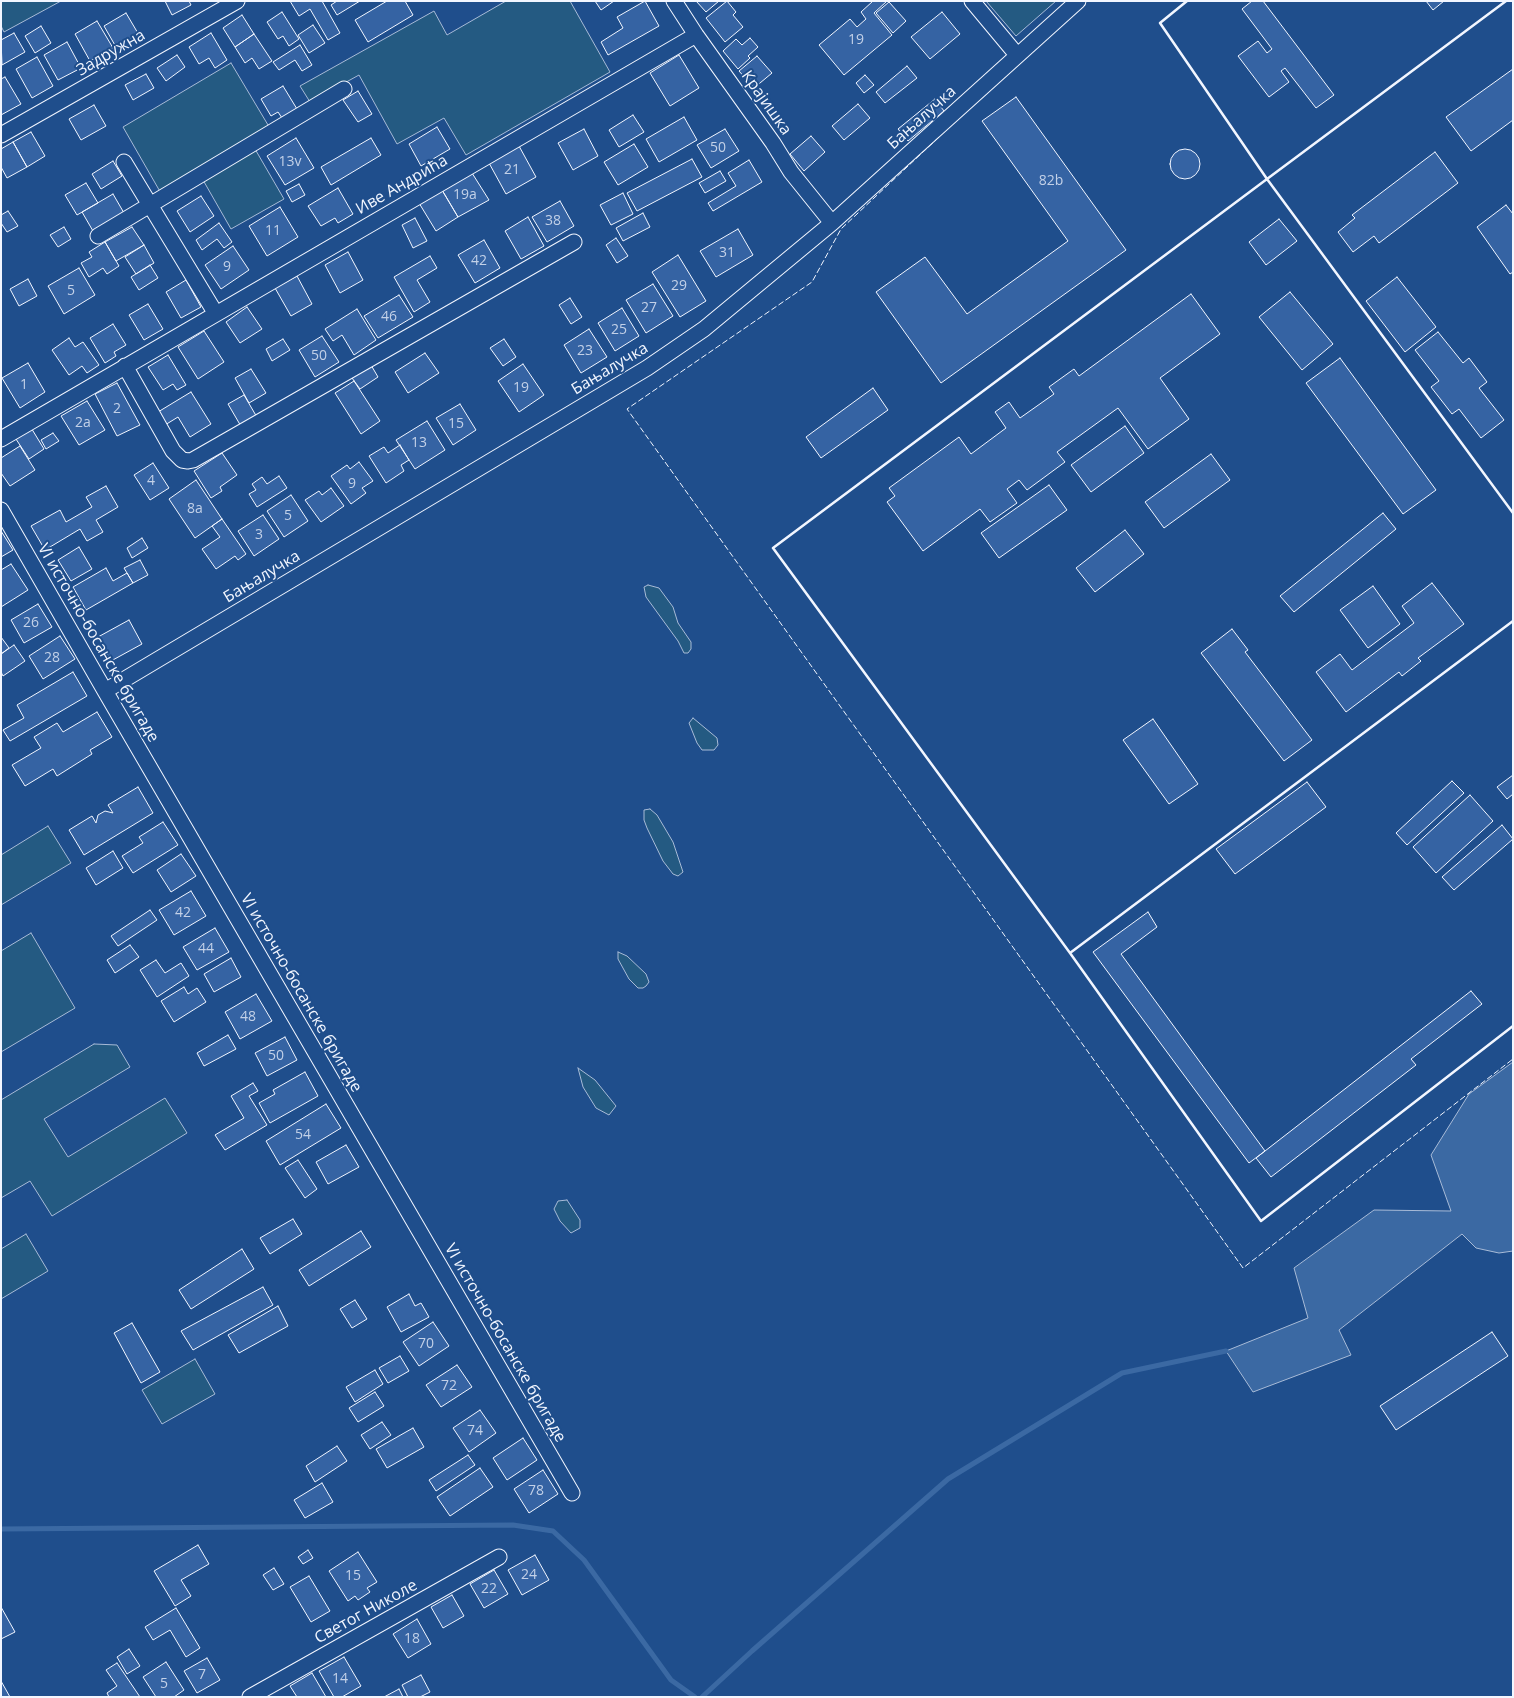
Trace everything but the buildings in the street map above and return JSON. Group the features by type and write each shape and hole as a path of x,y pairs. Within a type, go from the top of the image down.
{"street":[{"name":"Задружна","path":"1,135 237,1"},
{"name":"Крајишка","path":"674,1 773,143 791,172 832,223"},
{"path":"972,1 1017,55"},
{"name":"Бањалучка","path":"104,691 647,368 704,329 832,223 1078,1"},
{"name":"Иве Андрића","path":"1,439 696,35"},
{"path":"98,236 344,89"},
{"path":"124,162 216,314"},
{"path":"125,366 174,451 182,460 193,460 574,242"},
{"name":"VI источно-босанске бригаде","path":"1,510 104,691 572,1493"},
{"name":"Светог Николе","path":"250,1697 499,1557"}],"shaded area":[{"path":"1,1 61,1 4,32 1,26"},
{"path":"506,1 570,1 610,72 466,155 444,118 397,144 359,75 310,102 300,86 434,11 447,35"},
{"path":"986,1 1056,1 1016,36"},
{"path":"231,63 271,130 162,195 123,127"},
{"path":"255,149 284,199 231,229 203,180"},
{"path":"648,585 659,588 673,607 678,623 691,642 691,649 688,653 684,653 678,641 646,597 644,587"},
{"path":"693,718 717,738 718,745 714,750 702,750 697,743 689,723"},
{"path":"650,809 657,815 673,842 683,872 678,876 673,874 663,861 647,828 644,820 644,810"},
{"path":"48,826 71,863 1,905 1,855"},
{"path":"31,933 75,1008 1,1052 1,951"},
{"path":"618,952 627,956 646,974 649,982 646,986 638,988 629,979 618,959"},
{"path":"94,1044 117,1045 130,1067 44,1119 68,1157 165,1098 187,1133 52,1216 30,1181 1,1198 1,1100"},
{"path":"1513,1062 1513,1251 1499,1253 1476,1248 1462,1234 1339,1330 1351,1355 1253,1392 1226,1351 1308,1318 1294,1268 1374,1210 1451,1211 1431,1155 1469,1094"},
{"path":"578,1068 595,1080 616,1106 609,1115 596,1108 583,1087"},
{"path":"567,1200 580,1220 580,1228 571,1233 560,1221 554,1209 558,1201"},
{"path":"26,1234 48,1271 1,1299 1,1249"},
{"path":"195,1359 215,1394 162,1424 142,1390"}],"waterway":[{"path":"702,1697 948,1479 1122,1373 1226,1351"},
{"path":"1,1529 513,1525 553,1531 584,1560 671,1680 695,1697"}],"fence":[{"path":"939,137 841,229 812,282 627,409 1243,1268 1513,1059"}],"wall":[{"path":"1187,1 1160,23 1267,179 1506,1"},
{"path":"1513,513 1267,179 773,548 1070,953 1261,1221 1513,1026"},
{"path":"1070,953 1513,621"}]}
